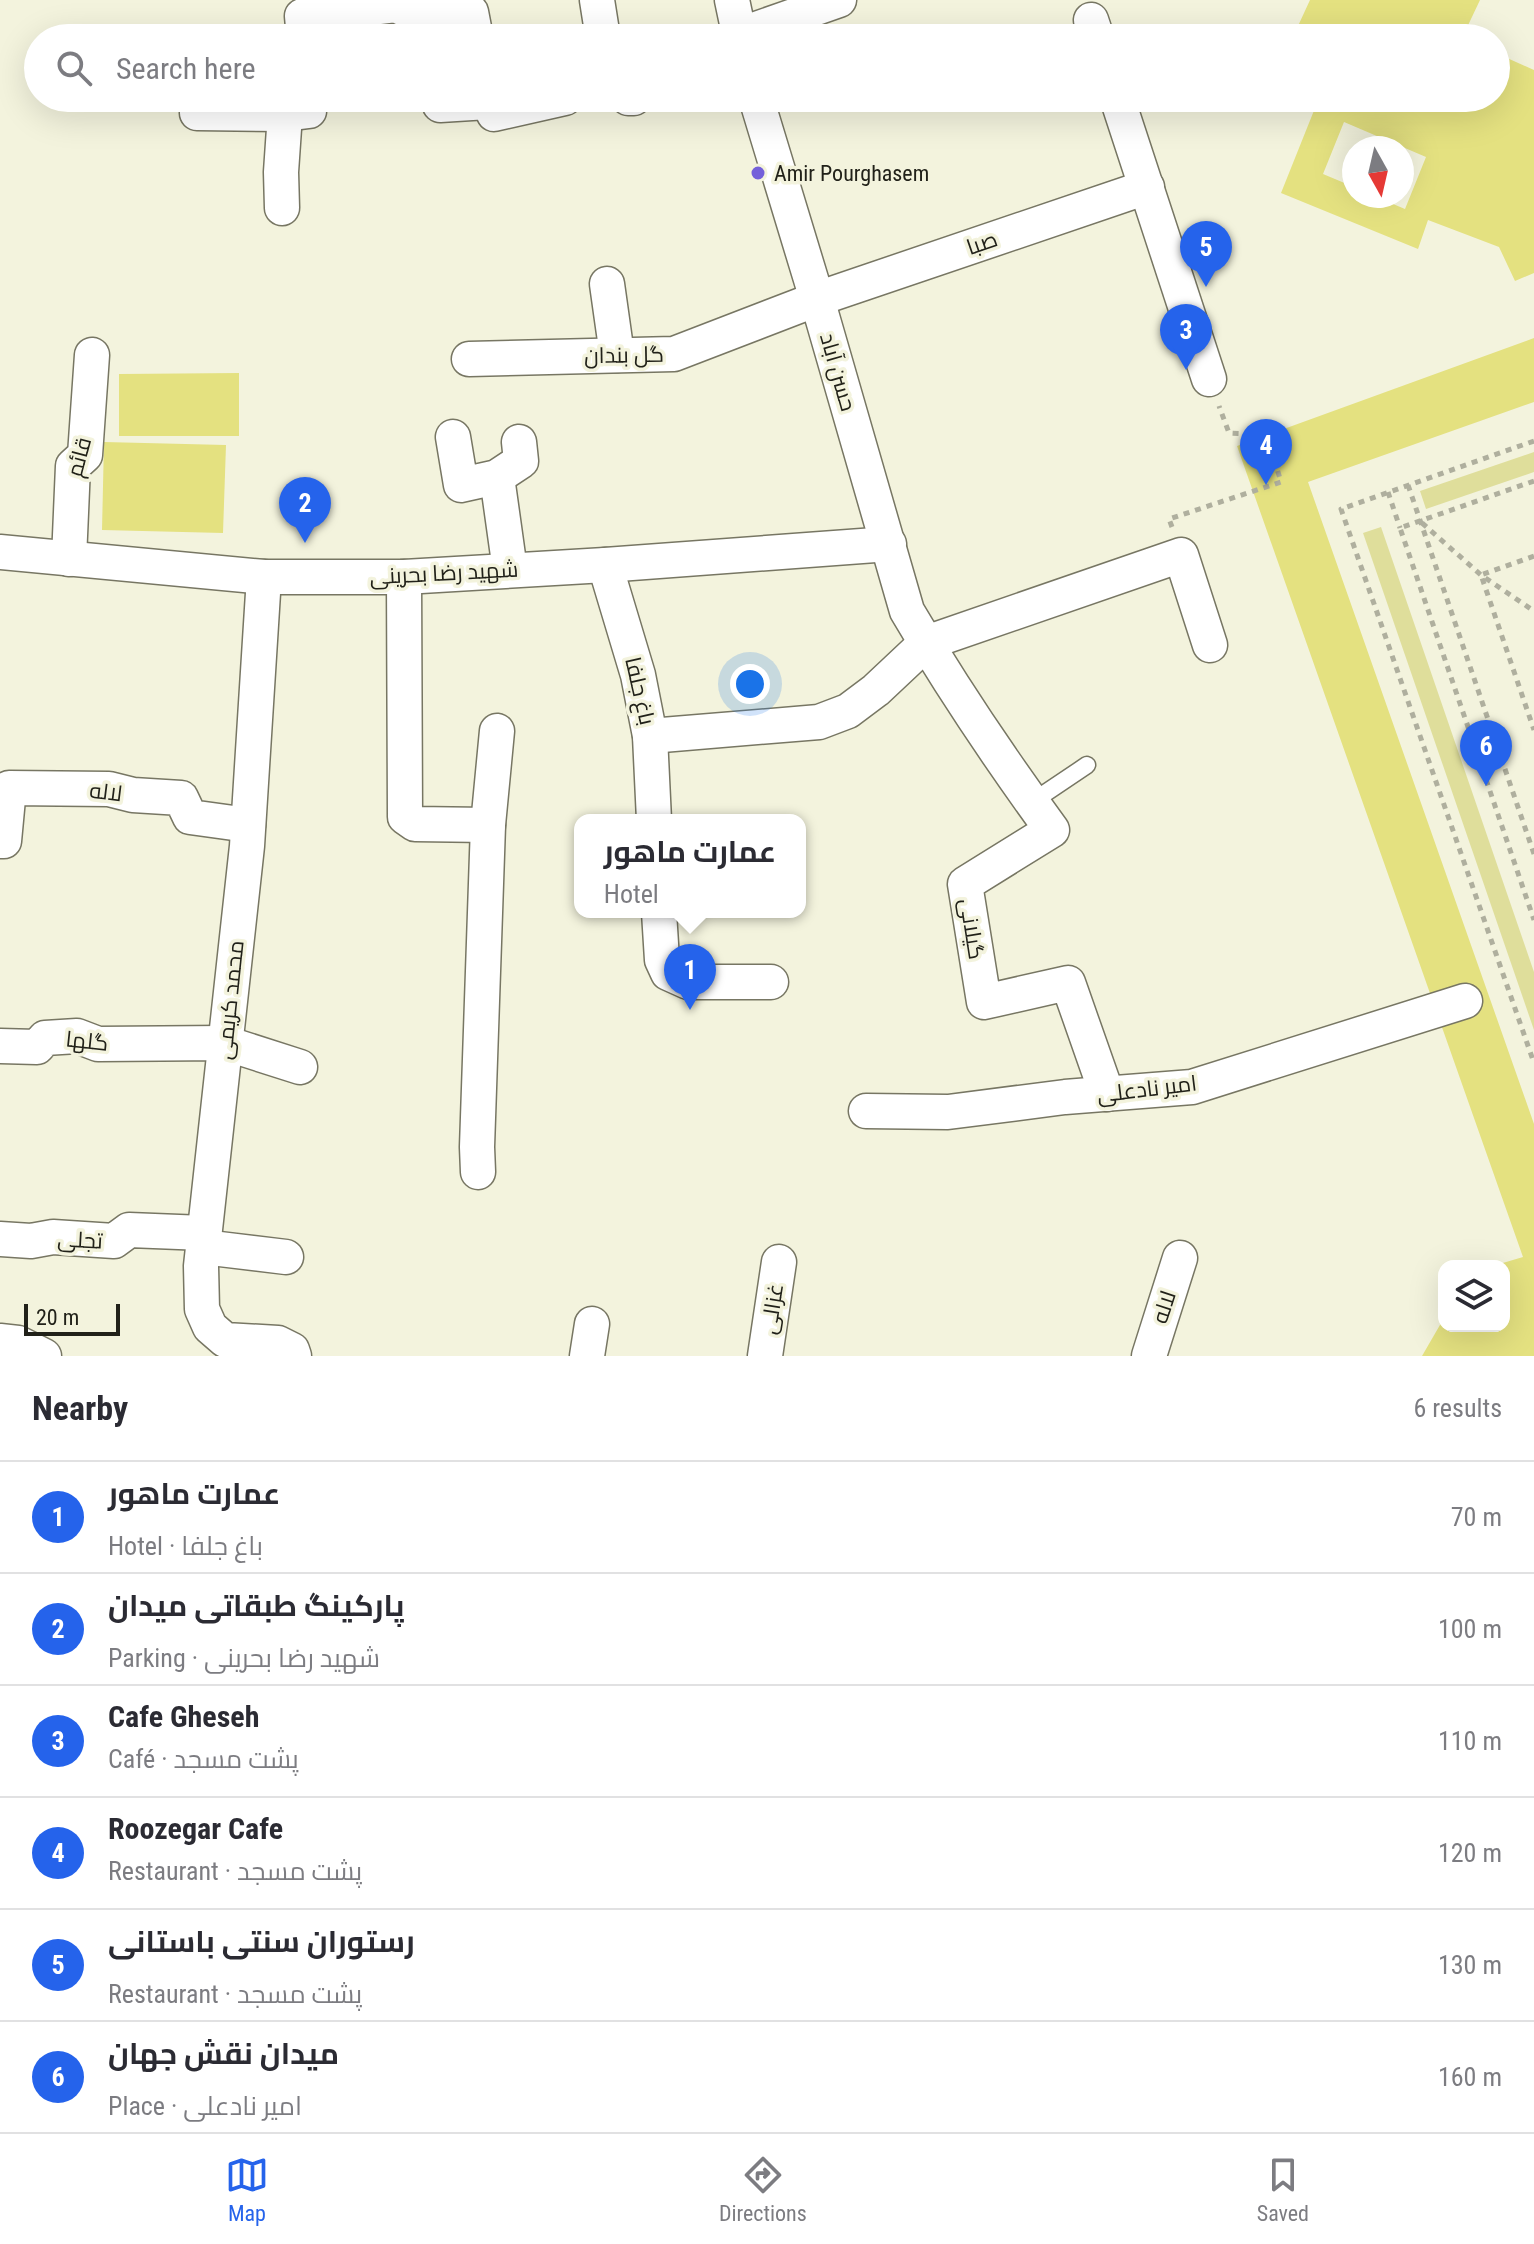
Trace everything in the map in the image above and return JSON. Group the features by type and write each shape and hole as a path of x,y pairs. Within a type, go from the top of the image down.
{"street":[{"path":"597,0 601,24"},
{"path":"732,0 737,24"},
{"path":"773,24 839,0"},
{"path":"302,18 396,5 418,16 471,12 473,24"},
{"path":"197,113 211,112"},
{"path":"282,208 268,170 294,112"},
{"name":"حسن آباد","path":"760,112 907,611 926,643"},
{"path":"1122,112 1209,379"},
{"name":"صبا","path":"817,299 1147,187"},
{"path":"607,284 617,355"},
{"name":"گل بندان","path":"469,359 674,354 817,299"},
{"name":"قائم","path":"69,559 73,466 85,455 92,355"},
{"path":"453,437 461,485 497,477 521,461 519,442"},
{"path":"497,477 510,570"},
{"name":"شهید رضا بحرینی","path":"0,552 264,577 404,577 889,544"},
{"path":"650,736 819,722 848,711 876,690 926,643 1181,555 1210,645"},
{"name":"باغ جلفا","path":"605,565 638,675 650,736 654,814"},
{"name":"محمد کریمی","path":"264,577 248,825 203,1240 202,1309 210,1327 225,1340 278,1343 292,1350 294,1356"},
{"path":"404,577 405,817 415,824 488,825"},
{"name":"گیلانی","path":"926,643 1052,830 965,884 984,1002 1068,983 1107,1094"},
{"path":"478,1172 488,825 497,731"},
{"name":"لاله","path":"0,841 4,841 9,788 109,789 133,795 181,798 190,817 248,825"},
{"path":"659,918 662,960 668,973 688,982 771,982"},
{"name":"امیر نادعلی","path":"866,1111 948,1112 1192,1087 1465,1001"},
{"name":"گلها","path":"0,1046 37,1047 45,1038 77,1036 98,1044 225,1043 300,1067"},
{"name":"تجلی","path":"0,1239 31,1241 53,1237 114,1241 129,1230 203,1240 286,1257"},
{"name":"لاله","path":"1149,1356 1180,1258"},
{"name":"غزالی","path":"765,1356 779,1262"},
{"path":"0,1341 18,1343 44,1356"}],"lane":[{"path":"1032,802 1087,765"}],"path":[{"path":"1181,555 1169,519 1281,482 1267,435 1229,433 1209,379"},
{"path":"1534,441 1341,509 1534,1063"},
{"path":"1400,528 1534,481"},
{"path":"1408,485 1534,854"},
{"path":"1388,492 1534,920"},
{"path":"1420,521 1481,575 1534,611"},
{"path":"1481,575 1534,556"},
{"path":"1481,575 1534,730"}],"shaded area":[{"path":"1534,452 1534,472 1426,509 1420,491"},
{"path":"1381,527 1534,972 1534,1030 1363,533"}],"building":[{"path":"1310,0 1480,0 1469,24 1299,24"},
{"path":"1510,59 1534,70 1534,273 1515,281 1499,247 1428,220 1418,249 1281,193 1313,112 1510,112"},
{"path":"1534,338 1534,402 1308,482 1534,1124 1534,1356 1422,1356 1438,1328 1438,1332 1510,1332 1510,1261 1523,1257 1237,446"},
{"path":"239,373 239,436 119,436 119,374"},
{"path":"104,442 226,445 223,533 102,530"}],"place":[{"name":"Amir Pourghasem","path":"758,173"},
{"name":"رستوران سنتی باستانی","path":"1206,287"},
{"name":"Cafe Gheseh","path":"1186,370"},
{"name":"Roozegar Cafe","path":"1266,485"},
{"name":"پارکینگ طبقاتی میدان","path":"305,543"},
{"name":"میدان نقش جهان","path":"1486,786"},
{"name":"عمارت ماهور","path":"690,1010"}]}
